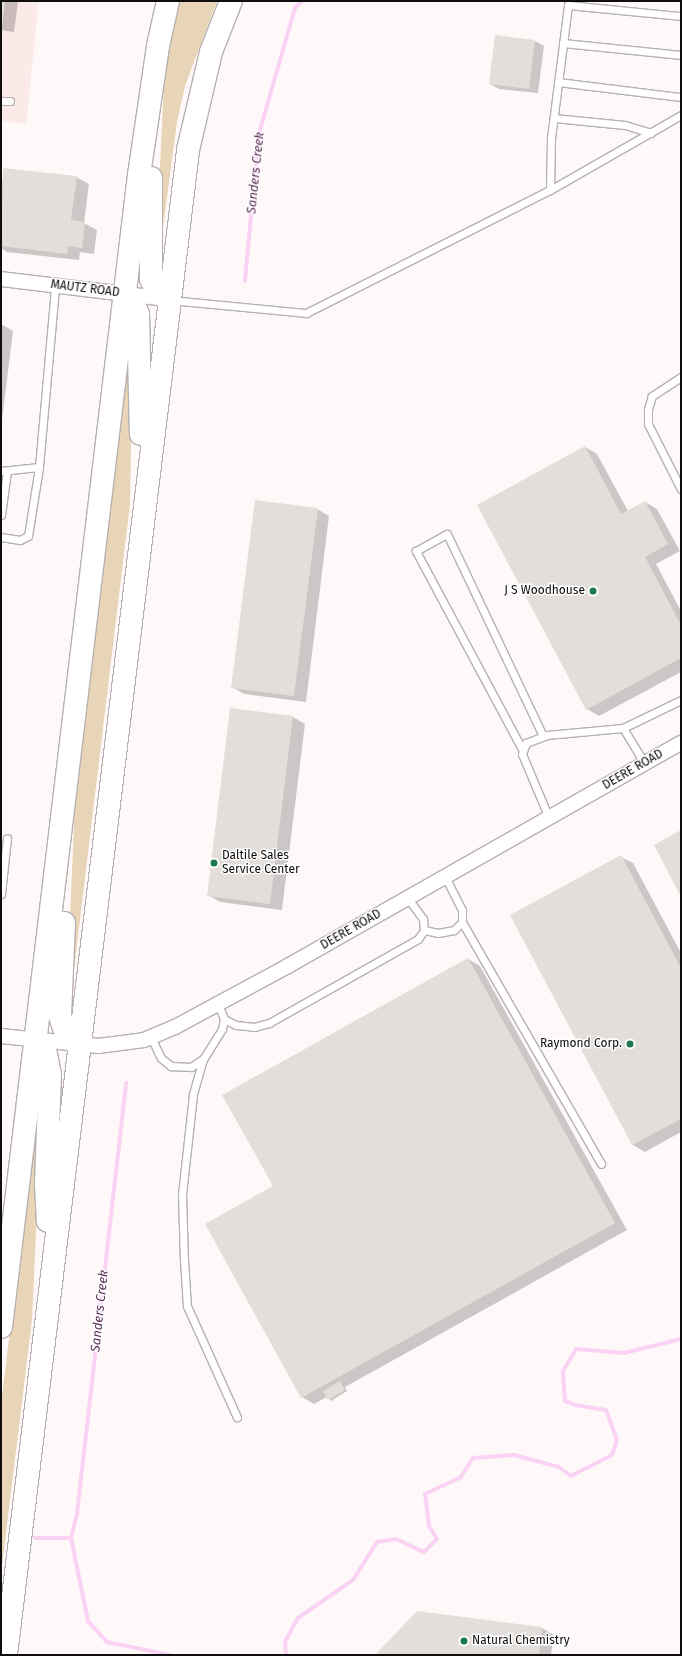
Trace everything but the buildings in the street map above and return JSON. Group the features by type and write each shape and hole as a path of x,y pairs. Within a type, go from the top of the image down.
{"main road":[{"path":"1,1327 125,294 153,81 168,1"},
{"path":"6,1655 169,299 193,129 211,52 231,1"},
{"path":"153,81 151,279 157,292 169,299"},
{"path":"125,294 133,301 138,314 144,511"},
{"path":"63,814 64,918 60,1016 66,1034 79,1046"},
{"path":"36,1041 44,1049 50,1074 46,1185 51,1282"}],"street":[{"name":"MAUTZ ROAD","path":"1,279 169,299"},
{"name":"DEERE ROAD","path":"1,1036 79,1046 126,1044 151,1037 218,1004 681,743"}],"lane":[{"path":"550,190 554,118 568,5 681,16"},
{"path":"563,43 681,55"},
{"path":"558,82 681,98"},
{"path":"1,101 10,102"},
{"path":"169,299 306,314 550,190 681,115"},
{"path":"554,118 625,125 651,133"},
{"path":"1,537 20,540 28,536 39,468 55,286"},
{"path":"681,377 652,396 648,409 648,424 681,489"},
{"path":"1,515 4,471 39,468"},
{"path":"543,736 447,534 416,551 522,749 522,754 550,818"},
{"path":"522,749 526,743 543,736 623,728 681,700"},
{"path":"623,728 644,764"},
{"path":"1,894 7,838"},
{"path":"445,877 462,910 462,922 601,1164"},
{"path":"224,1019 254,1027 269,1023 418,939 424,930 423,919 408,898"},
{"path":"424,930 438,933 454,930 462,922"},
{"path":"218,1004 224,1019 222,1029 203,1059 193,1095 182,1194 187,1306 237,1417"},
{"path":"151,1037 161,1058 171,1066 191,1067 203,1059"}],"shaded area":[{"path":"1,1 39,1 26,124 1,121"},
{"path":"180,1 217,1 185,86 177,122 158,265 155,264 165,66"},
{"path":"131,330 133,330 130,504 69,1011 66,1010 76,777"},
{"path":"40,1079 43,1080 32,1320 1,1574 1,1405"}],"waterway":[{"name":"Sanders Creek","path":"245,281 258,137 295,8 302,1"},
{"name":"Sanders Creek","path":"71,1538 77,1514 126,1083"},
{"path":"286,1655 285,1642 298,1618 353,1580 377,1542 396,1539 424,1552 437,1539 429,1526 425,1494 460,1478 473,1458 514,1455 559,1467 571,1476 612,1455 617,1440 606,1410 576,1405 565,1401 563,1371 576,1349 624,1353 681,1339"},
{"path":"35,1538 71,1538 88,1621 107,1642 170,1655"}],"place":[{"name":"J S Woodhouse","path":"593,591"},
{"name":"Daltile Sales Service Center","path":"214,863"},
{"name":"Raymond Corp.","path":"630,1044"},
{"name":"Natural Chemistry","path":"464,1641"}]}
